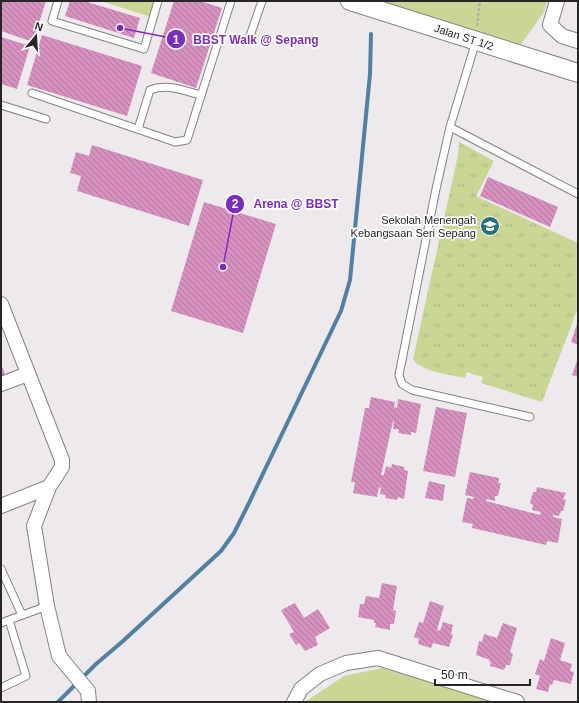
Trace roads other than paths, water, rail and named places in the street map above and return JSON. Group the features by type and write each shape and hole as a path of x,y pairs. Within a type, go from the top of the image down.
{"street":[{"name":"Jalan ST 1/2","path":"350,1 578,73"},
{"path":"557,1 550,25 562,36 578,41"},
{"path":"1,304 62,460 62,467 49,487 34,526 47,606 59,656 88,691 89,702"},
{"path":"1,384 28,374"},
{"path":"1,506 49,487"},
{"path":"294,702 301,689 320,674 346,663 378,658 517,702"}],"lane":[{"path":"58,1 52,21 144,49 158,1"},
{"path":"32,93 175,142 187,140 230,1"},
{"path":"250,36 262,1"},
{"path":"476,41 450,127 436,189 399,375 402,384 412,390 530,417"},
{"path":"138,129 150,90 159,87 170,88 201,95"},
{"path":"1,105 46,119"},
{"path":"450,127 578,194"},
{"path":"1,569 22,615"},
{"path":"1,623 47,606"},
{"path":"1,688 26,676 9,620"}],"waterway":[{"path":"58,702 96,664 221,551 234,533 341,311 350,280 370,74 371,34"}],"place":[{"name":"BBST Walk @ Sepang","path":"120,28"},
{"name":"Sekolah Menengah Kebangsaan Seri Sepang","path":"490,226"},
{"name":"Arena @ BBST","path":"223,267"}]}
